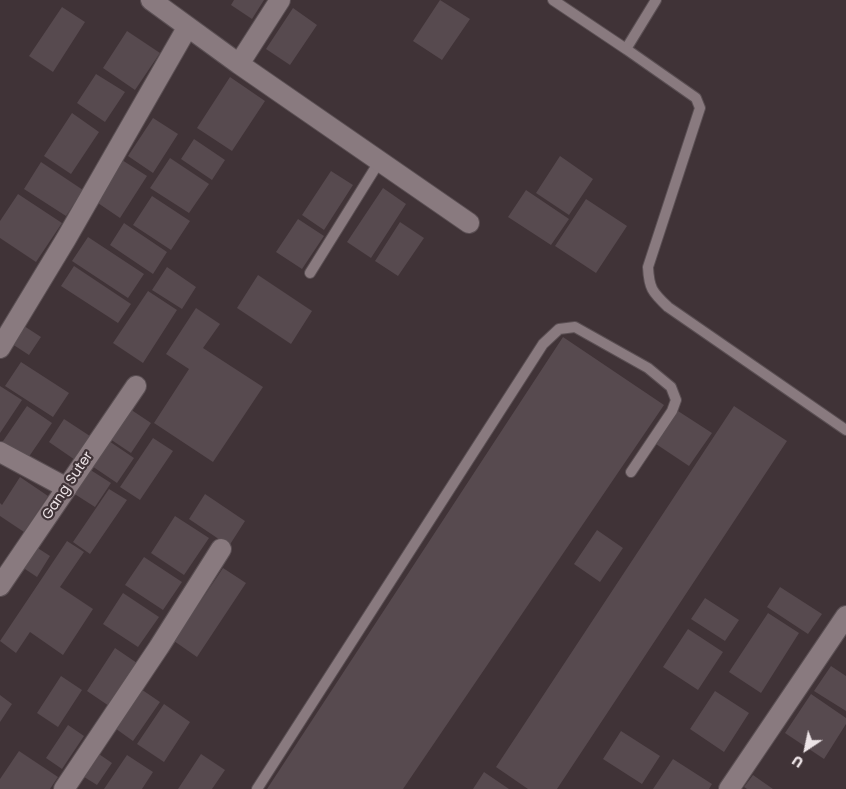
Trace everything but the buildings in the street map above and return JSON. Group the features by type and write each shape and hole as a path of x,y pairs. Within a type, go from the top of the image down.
{"street":[{"path":"150,0 187,28 469,223"},
{"path":"239,64 280,0"},
{"path":"0,348 66,239 187,28"},
{"name":"Gang Suter","path":"0,586 136,386"},
{"path":"0,452 67,488"},
{"path":"64,789 159,647 221,549"},
{"path":"729,789 846,616"}],"lane":[{"path":"553,0 699,102 699,113 648,267 649,284 654,294 668,307 846,430"},
{"path":"626,50 656,0"},
{"path":"310,272 379,162"},
{"path":"257,789 543,344 559,329 575,327 648,368 671,387 676,400 672,411 631,472"}]}
